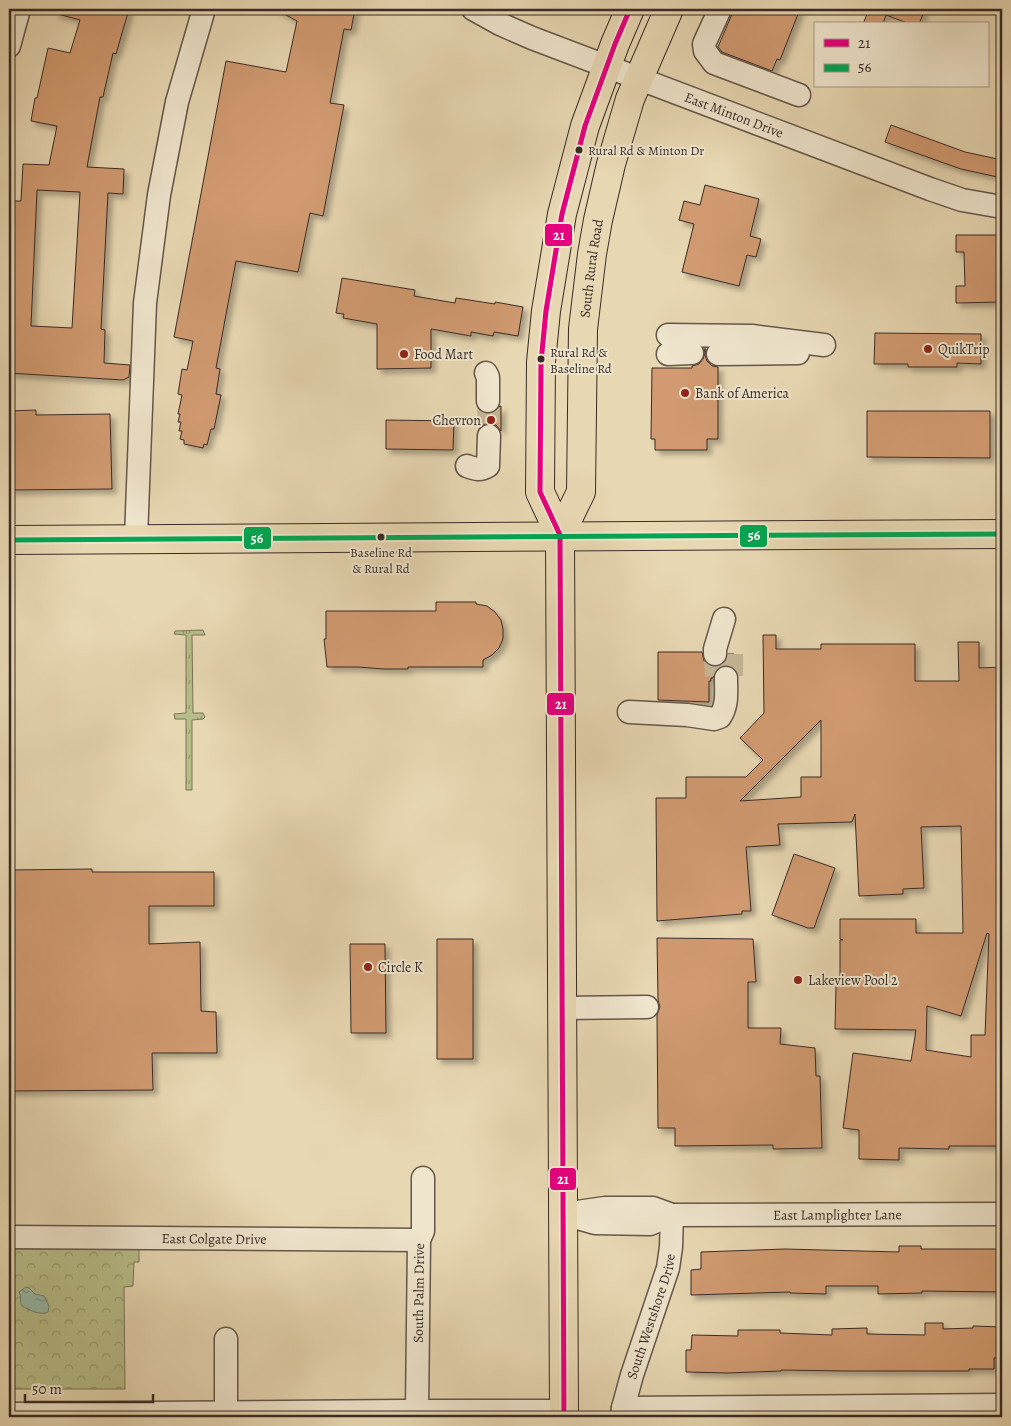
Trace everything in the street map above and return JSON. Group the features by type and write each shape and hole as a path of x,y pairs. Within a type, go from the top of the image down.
{"main road":[{"name":"South Rural Road","path":"564,1414 560,535 540,492 542,338 563,207 585,126 606,67 630,9"},
{"name":"South Rural Road","path":"560,535 581,492 583,329 592,254 611,164 630,99 670,9"},
{"path":"9,540 560,535 1002,534"}],"street":[{"path":"10,35 19,9"},
{"path":"136,538 145,303 159,195 177,102 204,9"},
{"name":"East Minton Drive","path":"473,9 516,31 606,67 930,189 962,200 1002,207"},
{"path":"720,9 704,44 705,51 714,63 799,95"},
{"path":"692,350 668,345 752,336 824,349 718,350"},
{"path":"486,373 488,377 488,400"},
{"path":"467,466 476,470 488,466 489,436"},
{"path":"724,619 730,635 724,654"},
{"path":"629,712 720,718 723,712 716,703 724,678"},
{"path":"562,1008 647,1008"},
{"name":"South Palm Drive","path":"409,1413 419,1240 423,1231 423,1178"},
{"name":"East Lamplighter Lane","path":"564,1214 594,1208 653,1208 672,1215 1002,1214"},
{"name":"South Westshore Drive","path":"622,1413 632,1375 668,1268 672,1215"},
{"name":"East Colgate Drive","path":"9,1237 419,1240"},
{"path":"226,1340 226,1412"},
{"path":"622,1413 1002,1405"},
{"path":"9,1414 226,1412 564,1414"}],"green space":[{"path":"203,630 205,635 192,635 193,713 203,713 205,717 192,720 192,790 186,790 186,719 175,719 174,714 186,713 186,635 174,634 175,631"},
{"path":"139,1248 139,1262 134,1262 133,1286 124,1287 125,1389 9,1389 9,1249"}],"water":[{"path":"26,1287 35,1294 44,1296 49,1306 48,1312 39,1313 22,1306 19,1292"}],"building":[{"path":"55,9 129,9 116,54 113,53 103,97 100,97 87,167 124,169 123,194 108,193 101,329 105,330 104,363 130,365 129,377 123,380 9,373 14,201 21,201 23,164 49,165 57,126 31,121 35,98 37,98 48,48 70,53 80,20 54,13","holes":["37,190 80,192 72,328 31,326"]},
{"path":"275,9 355,9 351,30 344,29 330,103 344,105 323,216 310,213 298,272 236,261 216,368 220,369 216,394 221,395 214,429 211,429 207,445 204,444 203,448 184,444 184,440 180,439 182,431 179,431 181,422 178,422 180,414 178,414 182,395 178,394 182,369 187,370 193,341 174,337 226,61 286,72 297,21"},
{"path":"733,9 800,9 780,60 777,59 772,71 722,52 718,47"},
{"path":"869,9 925,9 920,22 905,22 886,15 884,22 864,22"},
{"path":"891,125 965,152 1002,160 1002,178 961,169 885,142"},
{"path":"705,185 759,199 750,236 761,239 756,257 747,255 739,286 682,272 694,224 679,220 684,201 700,205"},
{"path":"956,235 1002,235 1002,302 956,303 956,286 965,286 964,252 956,252"},
{"path":"342,278 415,290 414,296 455,303 456,298 523,307 518,336 494,332 493,336 471,332 471,336 431,329 431,368 377,369 377,324 343,318 344,314 336,313"},
{"name":"QuikTrip","path":"875,333 981,334 981,364 957,363 957,367 908,367 908,364 874,364"},
{"name":"Bank of America","path":"704,349 706,349 707,361 712,366 718,367 718,439 707,439 707,450 655,450 655,439 651,439 652,368 692,368 692,366 699,364 703,359"},
{"path":"500,406 501,431 496,425 490,423 481,426 481,412 494,413"},
{"path":"36,410 36,415 110,414 112,489 9,490 9,411"},
{"path":"867,411 990,411 990,458 867,457"},
{"name":"Chevron","path":"386,420 454,421 453,450 386,449"},
{"path":"436,602 476,602 476,604 487,606 501,620 503,639 499,648 483,660 483,667 408,667 408,669 384,669 327,667 324,639 326,639 326,611 436,611"},
{"path":"763,635 776,635 776,649 821,649 821,644 915,644 915,681 959,681 958,642 979,642 979,668 1002,667 1002,1146 949,1146 949,1149 899,1148 899,1160 859,1159 859,1130 843,1128 853,1053 911,1061 916,1030 835,1029 836,984 840,984 840,940 843,940 840,939 840,919 916,919 916,933 963,933 961,826 921,827 924,888 903,889 903,894 859,896 855,814 852,822 778,824 780,845 746,847 751,911 742,911 742,914 657,921 656,798 686,798 686,777 746,777 763,760 740,738 764,713","holes":["821,720 821,777 801,777 801,797 740,801","987,933 989,934 985,1035 971,1035 971,1057 926,1050 927,1006 961,1016"]},
{"path":"658,652 702,652 704,661 709,666 715,667 722,665 727,660 728,654 734,654 734,668 725,665 715,671 713,678 709,681 709,702 658,700"},
{"path":"794,854 835,868 814,928 808,928 772,915"},
{"path":"92,869 92,872 214,872 214,906 149,906 149,944 200,942 201,1011 216,1012 217,1053 152,1053 153,1090 9,1091 9,870"},
{"path":"657,938 753,939 756,982 748,982 748,1028 781,1028 780,1044 815,1048 816,1076 820,1076 822,1148 773,1149 773,1145 675,1146 675,1128 658,1128 657,1015 660,1007 658,1000"},
{"name":"Circle K","path":"437,939 473,939 473,1059 437,1059"},
{"name":"Circle K","path":"350,944 385,944 386,1033 351,1033"},
{"path":"899,1246 921,1246 921,1249 1002,1249 1002,1292 922,1291 922,1293 878,1294 878,1286 826,1286 826,1294 790,1292 691,1295 691,1270 701,1269 701,1252 785,1249 899,1252"},
{"path":"925,1323 943,1323 943,1329 973,1328 973,1326 1002,1327 1002,1358 994,1358 994,1369 969,1369 969,1371 781,1370 727,1373 686,1372 686,1350 691,1350 692,1335 738,1336 738,1330 780,1330 780,1333 832,1335 832,1329 867,1328 867,1334 925,1335"}],"tunnel":[{"path":"488,401 489,436"},
{"path":"715,654 716,678"},
{"path":"732,654 732,678"}],"transit line":[{"name":"21","path":"564,1417 560,535 540,492 541,362 546,311 562,214 585,126 630,9"},
{"name":"56","path":"9,540 1002,534"}],"place":[{"name":"Rural Rd & Minton Dr","path":"579,150"},
{"name":"QuikTrip","path":"928,349"},
{"name":"Food Mart","path":"404,354"},
{"name":"Rural Rd & Baseline Rd","path":"541,359"},
{"name":"Bank of America","path":"685,393"},
{"name":"Chevron","path":"491,420"},
{"name":"Baseline Rd & Rural Rd","path":"381,537"},
{"name":"Circle K","path":"368,967"},
{"name":"Lakeview Pool 2","path":"798,980"}]}
